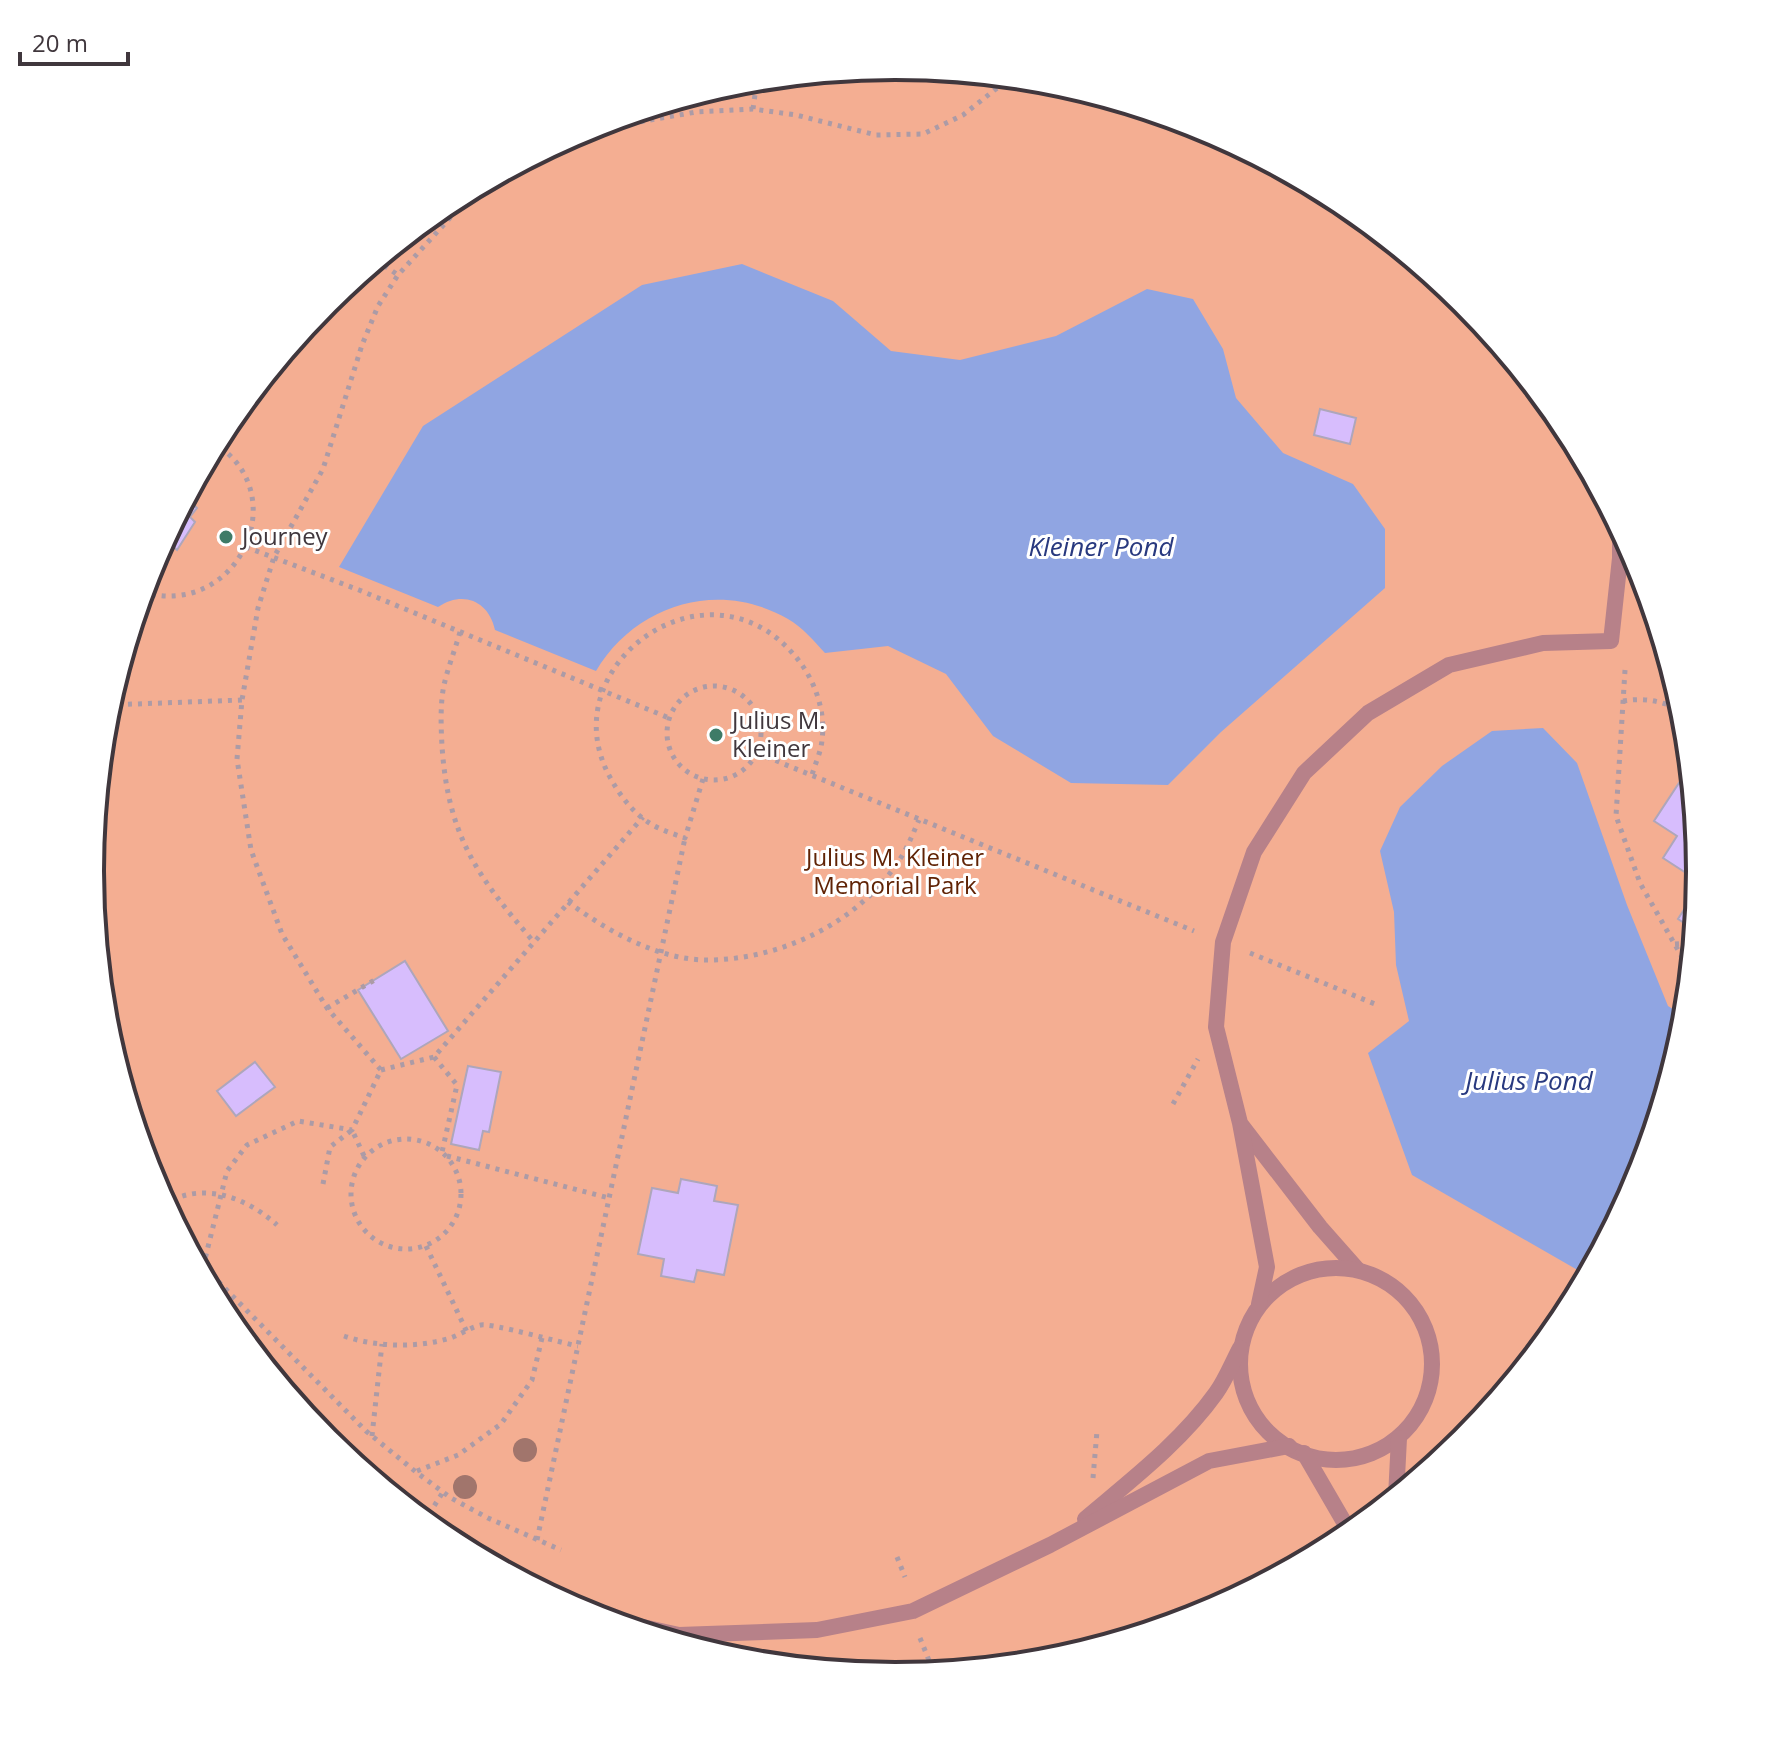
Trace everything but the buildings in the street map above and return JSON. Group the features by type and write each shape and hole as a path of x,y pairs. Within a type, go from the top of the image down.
{"street":[{"path":"1064,1536 1150,1464 1185,1430 1217,1391 1241,1347 1259,1304 1267,1267 1240,1123 1216,1027 1223,942 1254,852 1304,773 1368,713 1449,665 1543,643 1611,641 1620,555"},
{"path":"1240,1123 1311,1216 1359,1271"},
{"path":"1241,1347 1242,1392 1254,1415 1272,1437 1316,1459 1362,1458 1399,1438 1426,1397 1432,1351 1417,1310 1383,1278 1340,1266 1299,1273 1259,1304"},
{"path":"1397,1483 1399,1438"},
{"path":"1296,1450 1344,1523"},
{"path":"686,1635 817,1630 913,1611 1209,1461 1296,1450"}],"path":[{"path":"644,121 696,112 753,109 796,115 876,135 923,134 963,115 998,87"},
{"path":"753,109 755,93"},
{"path":"381,1070 327,1008 282,934 251,850 237,759 242,700 258,608 274,557 323,469 362,345 378,306 398,275 453,214"},
{"path":"385,266 398,275"},
{"path":"154,596 185,596 210,587 230,571 246,547 253,521 251,493 239,466 224,453"},
{"path":"246,547 669,718"},
{"path":"685,838 650,824 622,799 603,766 597,729 603,691 620,659 647,634 680,618 717,614 753,622 784,642 807,670 820,704 822,740 812,775"},
{"path":"460,632 443,688 441,732 444,782 461,841 491,892 533,941"},
{"path":"1625,670 1616,816 1640,883 1682,956"},
{"path":"717,685 732,689 745,697 761,723 757,753 748,767 734,776 719,780 703,779 688,773 677,763 669,749 666,733 669,718 676,704 701,687 717,685"},
{"path":"1623,701 1643,698 1668,705"},
{"path":"122,704 242,700"},
{"path":"757,753 1194,931"},
{"path":"537,1540 685,838 703,779"},
{"path":"381,1070 434,1057 643,817"},
{"path":"568,902 600,926 661,952 705,960 753,955 797,943 839,921 875,891 901,859 919,820"},
{"path":"1675,944 1683,944"},
{"path":"1250,953 1375,1004"},
{"path":"327,1008 378,978"},
{"path":"1173,1104 1216,1027"},
{"path":"434,1057 457,1085 444,1154"},
{"path":"323,1184 330,1147 352,1130 381,1070"},
{"path":"205,1258 227,1171 247,1145 298,1121 352,1130"},
{"path":"352,1130 365,1158"},
{"path":"414,1139 432,1145 444,1154 457,1171 461,1188 460,1207 454,1224 426,1246 408,1250 390,1247 373,1239 360,1226 353,1209 351,1191 355,1173 365,1158 379,1146 396,1140 414,1139"},
{"path":"444,1154 609,1198"},
{"path":"175,1200 198,1192 221,1194 259,1209 277,1225"},
{"path":"426,1246 467,1332"},
{"path":"220,1283 372,1436 416,1472 488,1518 561,1550"},
{"path":"344,1336 360,1342 424,1344 467,1332 482,1324 578,1346"},
{"path":"416,1472 458,1455 501,1424 532,1380 542,1338"},
{"path":"372,1436 382,1344"},
{"path":"1092,1486 1097,1431"},
{"path":"430,1512 443,1492"},
{"path":"897,1557 905,1577"},
{"path":"920,1638 929,1662"}],"green space":[{"name":"Julius M. Kleiner Memorial Park","path":"895,80 998,87 1049,95 1149,122 1198,140 1291,186 1335,213 1417,276 1455,312 1523,390 1553,432 1605,521 1626,569 1660,667 1680,768 1685,820 1685,923 1680,975 1660,1076 1644,1126 1605,1222 1580,1267 1523,1353 1490,1393 1417,1467 1377,1499 1335,1530 1245,1581 1198,1603 1100,1636 1049,1648 947,1661 895,1663 792,1656 741,1648 641,1621 592,1603 499,1557 455,1530 373,1467 335,1431 267,1353 237,1311 185,1222 164,1174 130,1076 110,975 105,923 105,820 110,768 130,667 146,617 185,521 210,476 267,390 300,350 373,276 413,244 455,213 545,162 592,140 690,107 741,95 843,82"}],"water":[{"name":"Kleiner Pond","path":"742,264 833,301 891,351 960,360 1056,336 1147,289 1193,299 1223,349 1236,398 1283,453 1353,484 1385,529 1385,588 1221,732 1168,785 1071,783 993,736 946,674 888,646 825,653 793,622 762,607 735,601 707,600 681,605 633,629 613,648 596,671 495,630 487,612 474,601 457,599 438,607 339,567 423,426 642,285"},
{"name":"Julius Pond","path":"1543,728 1577,763 1627,905 1668,1006 1674,1010 1660,1076 1644,1126 1605,1222 1578,1270 1412,1175 1368,1053 1409,1021 1396,965 1394,912 1380,851 1400,807 1442,766 1492,731"}],"place":[{"name":"Journey","path":"226,537"},
{"name":"Julius M. Kleiner","path":"716,735"}]}
